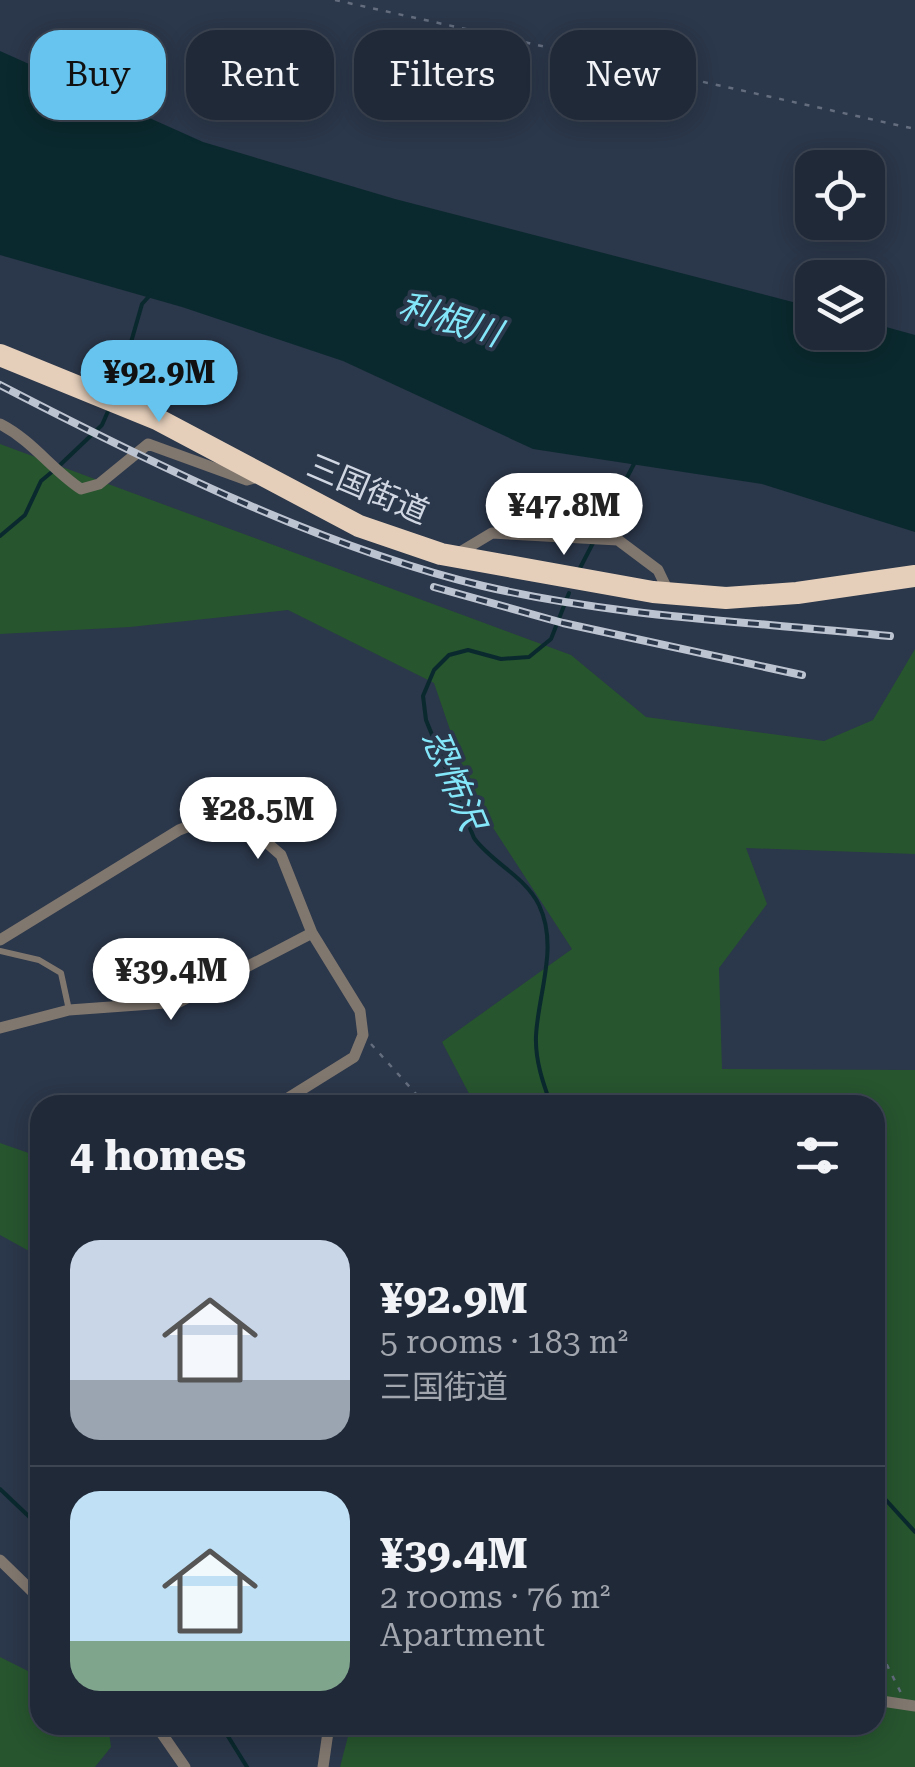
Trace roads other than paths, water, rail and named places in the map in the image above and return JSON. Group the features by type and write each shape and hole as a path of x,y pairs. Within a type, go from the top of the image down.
{"highway":[{"name":"三国街道","path":"0,356 115,400 358,526 454,556 669,593 750,597 915,576"}],"street":[{"path":"0,424 28,438 60,475 90,490 148,444 247,480 262,476"},
{"path":"454,556 492,534 618,540 658,570 669,593"},
{"path":"0,940 180,830 213,817 242,821 281,855 312,933 360,1010 364,1035 354,1057 293,1095"},
{"path":"0,1028 68,1010 179,1002 312,933"},
{"path":"0,1560 30,1588"},
{"path":"885,1701 910,1704"},
{"path":"163,1735 186,1767"},
{"path":"322,1767 327,1735"}],"lane":[{"path":"0,952 39,960 61,972 68,1010"}],"water":[{"name":"利根川","path":"0,51 30,64 30,120 154,120 203,142 395,199 795,303 795,350 885,350 885,327 915,335 915,532 762,484 533,449 343,361 182,307 0,255"}],"waterway":[{"path":"117,391 142,304 152,293"},
{"path":"60,465 102,425 109,409"},
{"name":"恐怖沢","path":"580,568 635,462"},
{"path":"0,536 25,515 41,481 53,471"},
{"name":"恐怖沢","path":"548,1095 536,1045 546,970 545,921 533,895 474,838 426,720 423,696 434,670 449,655 468,650 501,659 529,657 551,639 569,593"},
{"path":"0,1489 30,1518"},
{"name":"恐怖沢","path":"885,1499 915,1532"},
{"path":"227,1735 247,1767"}],"railway":[{"path":"0,385 236,500 422,569 483,586 583,605 890,636"},
{"path":"434,587 563,623 802,675"}]}
